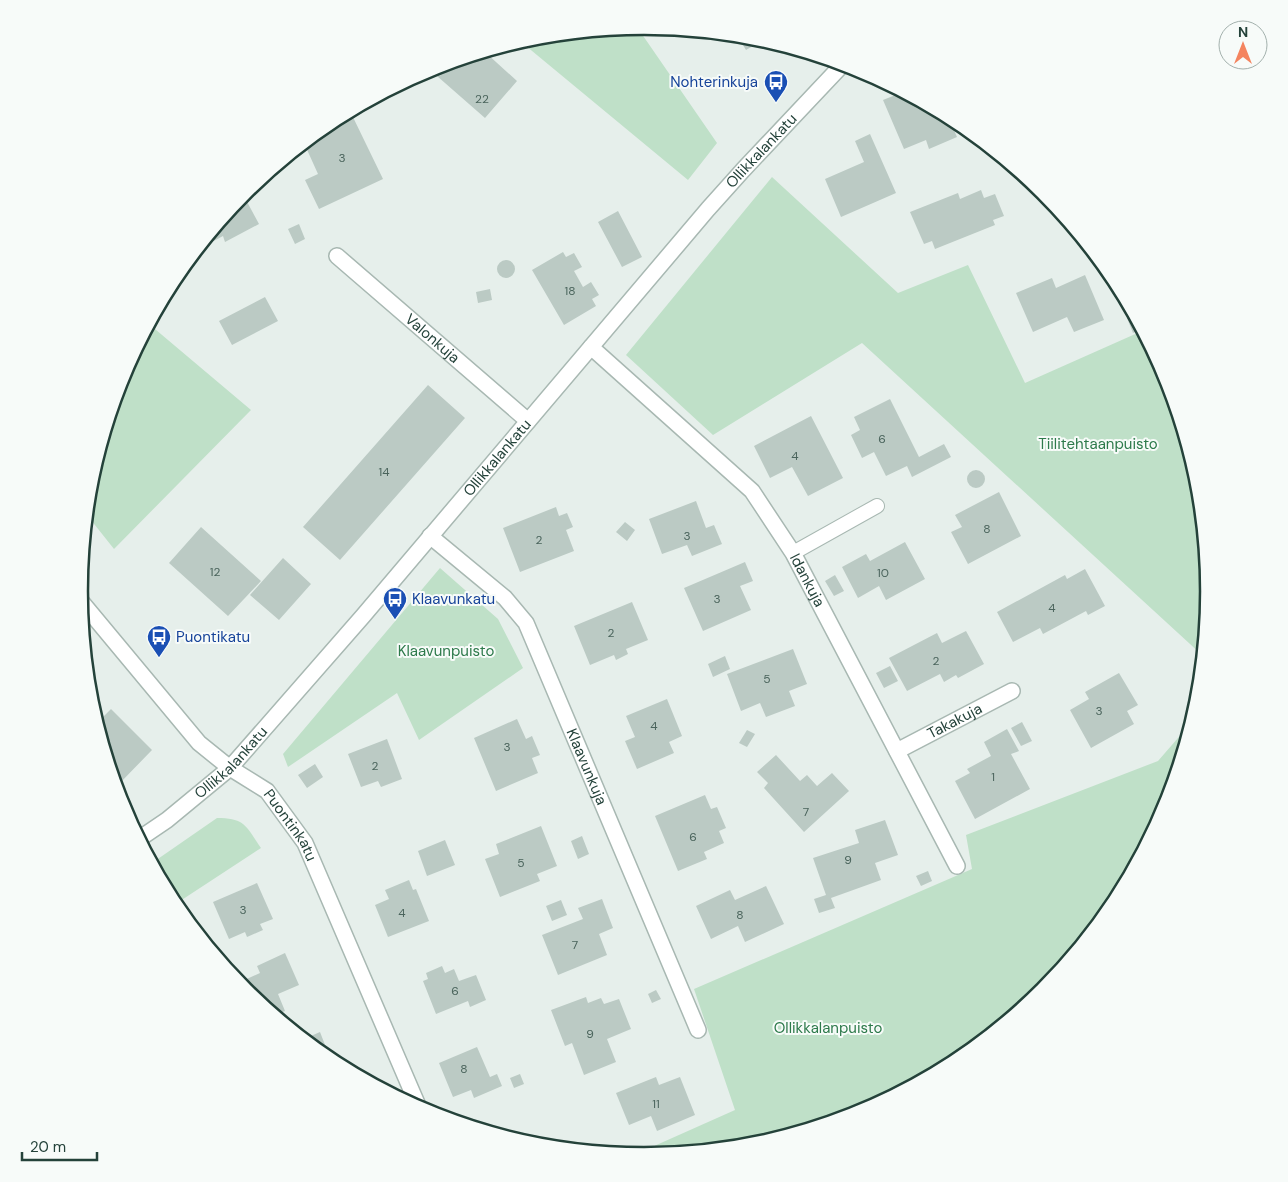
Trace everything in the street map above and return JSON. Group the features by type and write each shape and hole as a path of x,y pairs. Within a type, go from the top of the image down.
{"street":[{"name":"Ollikkalankatu","path":"144,835 230,768 363,616 743,170 837,70"},
{"name":"Valonkuja","path":"337,256 528,421"},
{"name":"Idankuja","path":"591,347 752,490 793,553 957,866"},
{"name":"Klaavunkuja","path":"430,536 505,598 526,623 698,1030"},
{"name":"Puontinkatu","path":"89,610 199,743 230,768 266,791 306,843 415,1098"},
{"name":"Takakuja","path":"897,751 1012,691"}],"lane":[{"path":"793,553 877,506"}],"green space":[{"path":"643,35 717,143 688,180 528,48 571,40"},
{"name":"Tiilitehtaanpuisto","path":"772,177 898,293 968,265 1025,383 1137,333 1158,378 1170,412 1181,447 1189,483 1199,555 1200,591 1197,650 862,343 713,435 626,355"},
{"path":"154,328 251,410 114,549 93,522 99,483 107,447 130,378"},
{"name":"Klaavunpuisto","path":"440,568 498,619 523,668 419,740 397,693 288,767 283,754"},
{"name":"Ollikkalanpuisto","path":"1181,734 1158,804 1126,869 1106,900 1062,958 1011,1009 982,1032 922,1073 857,1105 823,1117 788,1128 752,1136 717,1142 652,1147 735,1110 694,989 972,869 966,835 1158,761"},
{"path":"217,818 234,820 244,825 261,848 182,900 157,860"}],"building":[{"path":"743,44 753,46 746,50"},
{"path":"491,57 517,81 485,118 436,75"},
{"path":"896,95 953,129 957,137 929,149 926,140 904,149 883,100"},
{"path":"353,117 383,179 319,209 305,180 318,174 307,149"},
{"path":"870,134 896,193 841,217 825,179 864,162 855,141"},
{"path":"981,190 984,198 995,194 1004,216 993,220 995,225 935,249 932,241 924,244 910,212 958,193 960,199"},
{"path":"247,202 259,224 225,242 223,236 212,242"},
{"path":"618,211 642,257 622,267 598,222"},
{"path":"299,224 305,239 295,244 288,229"},
{"path":"563,252 566,257 574,253 582,267 574,271 583,287 591,282 599,295 592,299 596,306 564,325 532,270"},
{"path":"502,260 510,260 515,265 513,276 502,278 497,273 497,265"},
{"path":"1085,275 1104,320 1074,332 1067,317 1033,332 1016,293 1052,278 1056,288"},
{"path":"490,289 492,300 478,303 476,292"},
{"path":"265,297 278,321 232,345 219,321"},
{"path":"1128,317 1136,332 1133,333"},
{"path":"428,385 465,418 340,560 303,527"},
{"path":"890,399 919,457 944,444 951,457 912,477 907,466 886,476 874,452 862,458 851,435 860,430 854,417"},
{"path":"811,416 843,478 808,496 792,467 770,478 754,446"},
{"path":"972,470 980,470 985,475 983,486 972,488 967,483 967,475"},
{"path":"999,492 1021,536 968,564 951,532 962,527 955,515"},
{"path":"696,501 706,528 714,525 722,544 692,556 687,545 662,554 649,519"},
{"path":"556,507 559,516 567,513 573,527 566,530 574,551 520,572 503,528"},
{"path":"625,522 635,530 627,541 616,532"},
{"path":"201,527 261,581 228,616 169,563"},
{"path":"905,542 925,579 886,600 879,586 858,598 842,567 866,554 870,561"},
{"path":"283,558 311,584 279,620 250,595"},
{"path":"745,562 753,581 740,586 751,610 703,631 684,588"},
{"path":"1085,569 1105,606 1088,615 1086,611 1043,634 1040,628 1013,642 997,612 1065,575 1067,579"},
{"path":"835,575 844,591 834,596 825,581"},
{"path":"632,602 648,640 626,649 628,654 616,660 614,655 590,665 574,626"},
{"path":"966,631 984,664 958,678 956,675 944,682 940,674 907,691 889,658 937,633 942,643"},
{"path":"793,649 807,684 789,691 795,706 766,717 760,703 741,711 727,674"},
{"path":"725,656 730,669 713,677 708,664"},
{"path":"890,666 898,681 884,688 876,673"},
{"path":"1119,673 1138,705 1127,711 1134,724 1091,748 1070,710 1089,699 1085,692"},
{"path":"667,699 682,736 669,742 674,753 637,769 625,741 635,737 626,716"},
{"path":"111,709 152,750 122,781 103,717"},
{"path":"517,719 526,739 532,736 540,755 532,758 538,773 496,791 474,738"},
{"path":"1022,722 1032,741 1021,746 1011,728"},
{"path":"1007,729 1019,751 1011,754 1030,789 975,819 955,781 970,773 967,769 991,756 984,742"},
{"path":"747,730 755,734 747,747 739,743"},
{"path":"387,739 402,779 381,787 378,781 361,787 348,754"},
{"path":"776,755 800,781 807,775 817,786 832,773 849,791 804,832 764,788 768,783 757,772"},
{"path":"315,764 323,777 307,788 298,775"},
{"path":"705,795 711,809 717,807 726,828 719,831 724,843 704,852 707,859 678,871 655,816"},
{"path":"885,820 898,855 875,863 881,880 831,898 835,908 819,913 814,899 826,895 813,858 859,843 855,830"},
{"path":"541,826 557,866 537,874 540,881 500,897 485,859 499,854 496,844"},
{"path":"582,836 589,854 578,859 571,841"},
{"path":"445,840 455,865 427,876 418,851"},
{"path":"928,871 932,881 921,886 916,876"},
{"path":"409,880 413,890 416,889 429,921 388,937 375,905 389,899 385,890"},
{"path":"257,883 273,919 260,924 263,930 247,937 245,932 229,939 213,902"},
{"path":"766,886 784,924 745,942 738,926 711,939 696,906 730,890 735,900"},
{"path":"602,899 613,928 599,934 607,955 558,975 542,935 583,919 578,908"},
{"path":"561,900 567,915 552,921 546,906"},
{"path":"285,953 299,985 278,994 285,1011 281,1012 277,1009 246,979 260,973 257,966"},
{"path":"442,966 445,973 454,969 459,981 476,975 486,1000 470,1007 468,1001 436,1014 423,981 428,979 426,973"},
{"path":"656,990 661,999 652,1003 648,994"},
{"path":"586,997 588,1003 601,998 604,1004 619,999 631,1029 607,1039 616,1062 584,1075 572,1043 565,1046 551,1010"},
{"path":"320,1032 325,1046 311,1036"},
{"path":"477,1047 490,1077 497,1074 502,1086 474,1098 471,1090 453,1097 439,1063"},
{"path":"520,1074 524,1084 514,1088 510,1078"},
{"path":"656,1077 659,1085 680,1077 695,1115 657,1131 651,1116 629,1125 616,1093"}],"place":[{"name":"Nohterinkuja","path":"776,103"},
{"name":"Klaavunkatu","path":"395,620"},
{"name":"Puontikatu","path":"159,658"}]}
